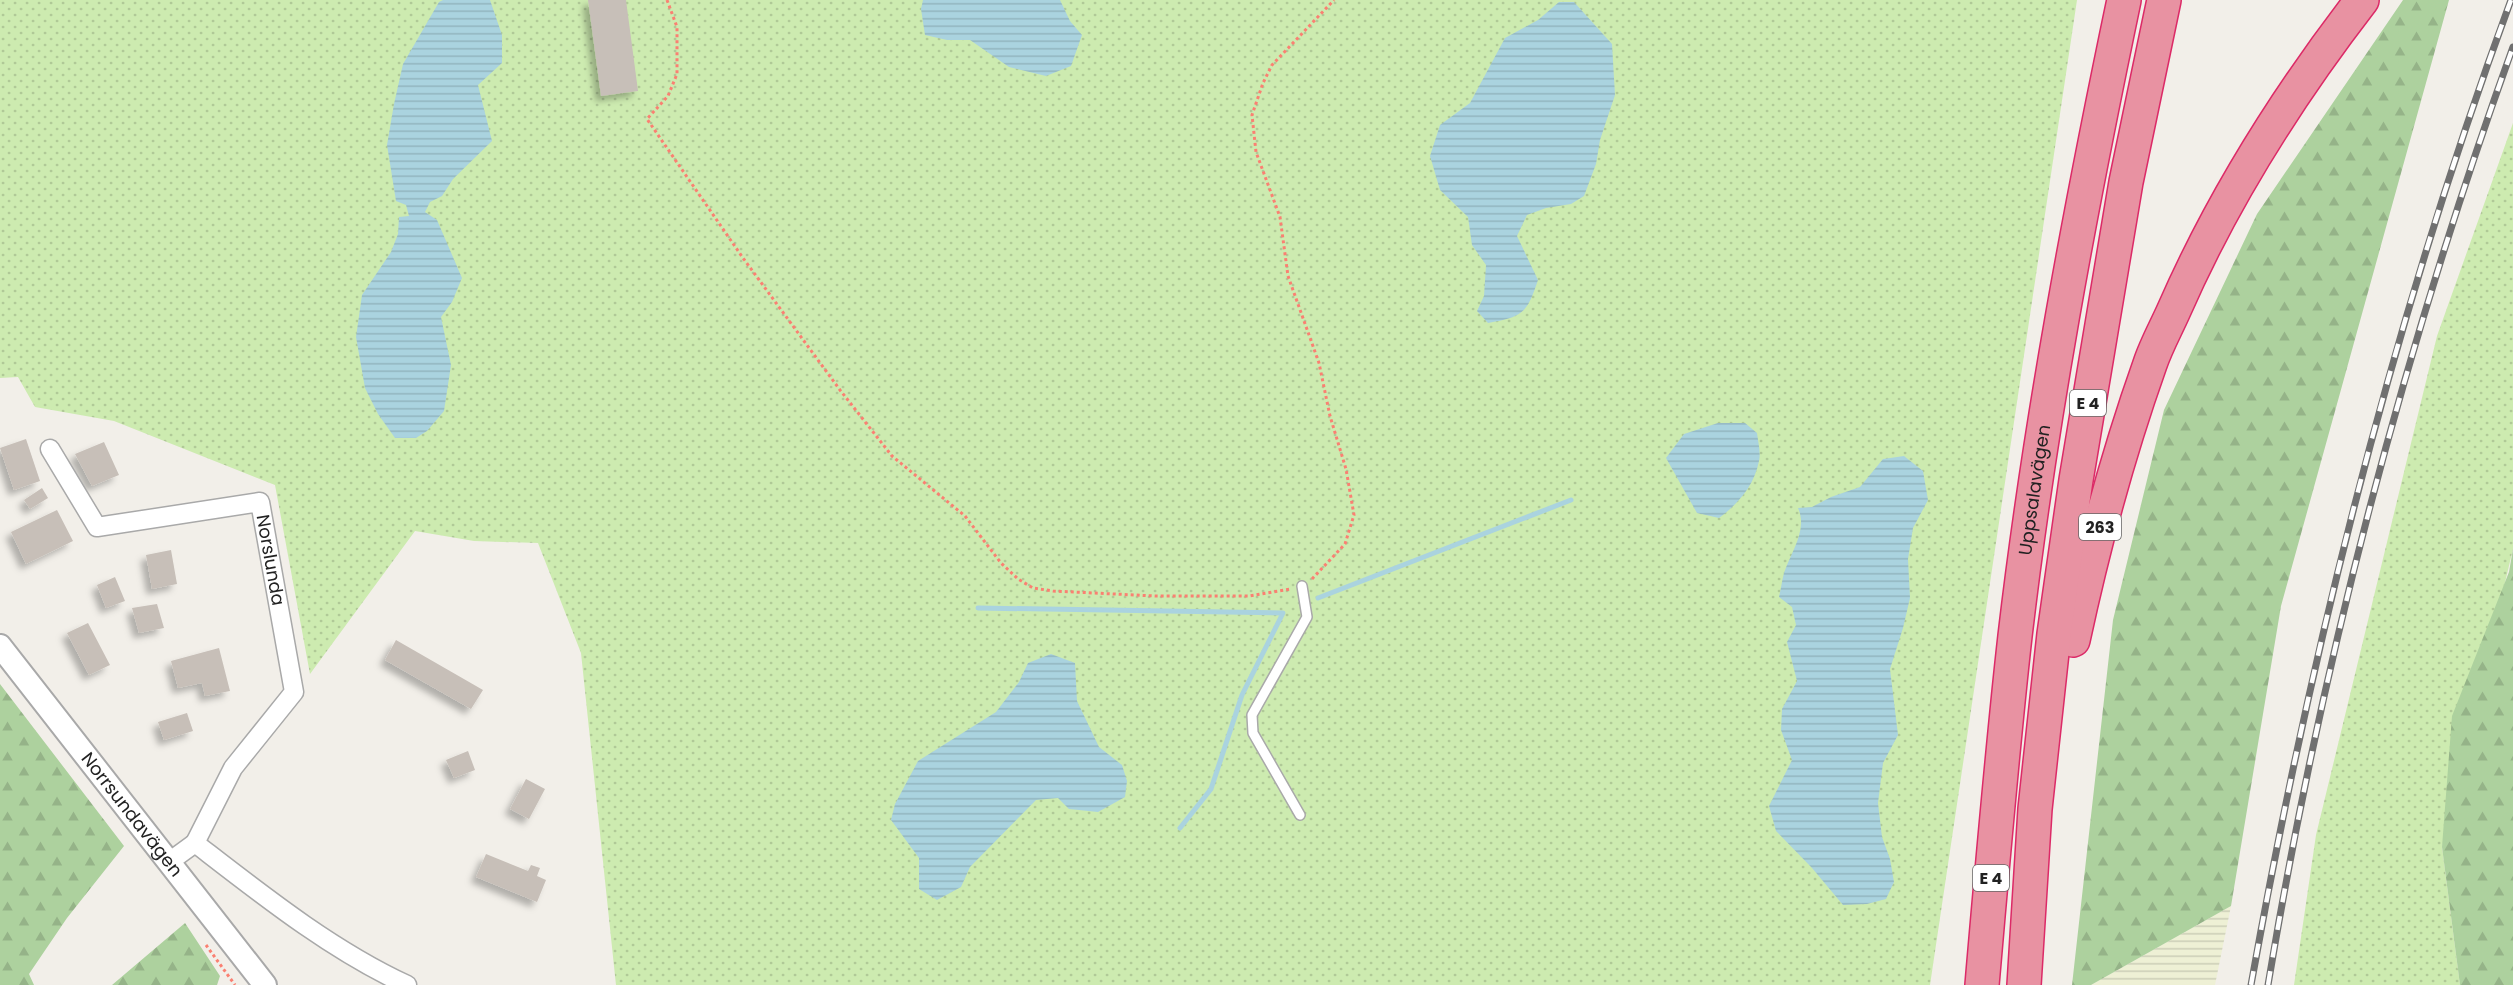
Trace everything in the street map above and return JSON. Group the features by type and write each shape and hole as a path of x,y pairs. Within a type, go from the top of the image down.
{"highway":[{"path":"2088,178 2104,0"},
{"name":"Uppsalavägen","path":"1982,985 2015,635 2039,462 2088,178 2124,0"},
{"name":"E 4","path":"2024,985 2035,809 2054,634 2094,361 2126,182 2164,0"},
{"name":"263","path":"2035,809 2095,546 2111,485 2151,362 2198,255 2236,184 2325,47 2361,0"}],"street":[{"name":"Norslunda","path":"50,449 97,527 260,502 294,692 233,768 195,843"},
{"name":"Norrsundavägen","path":"0,646 265,985"},
{"path":"169,862 195,843 279,908 383,974 407,985"}],"lane":[{"path":"1300,815 1253,733 1252,715 1307,617 1302,586"}],"path":[{"path":"667,0 677,27 677,74 668,96 647,119 743,258 891,456 965,516 1010,571 1033,588 1155,596 1249,596 1302,586 1314,578 1345,544 1354,514 1346,469 1330,416 1319,363 1288,276 1280,217 1256,152 1252,115 1272,65 1334,0"}],"green space":[{"path":"0,0 2077,0 1930,985 616,985 581,653 538,543 474,541 415,531 310,674 275,485 114,421 35,407 18,377 0,378"},
{"path":"2403,0 2449,0 2281,606 2231,906 2091,985 2072,985 2113,620 2164,410 2257,214"},
{"path":"2513,123 2513,549 2442,847 2460,985 2294,985 2316,835 2437,336"},
{"path":"2513,549 2513,985 2460,985 2442,847 2452,716 2509,572"},
{"path":"0,684 124,846 67,918 29,974 34,985 0,985"},
{"path":"2231,906 2215,985 2091,985"},
{"path":"185,923 220,976 217,985 112,985"}],"water":[{"path":"443,0 490,0 502,35 502,63 478,85 492,141 453,179 442,196 430,202 425,212 437,220 462,278 452,302 441,317 451,365 444,411 427,431 416,438 395,438 378,414 365,388 356,337 362,295 391,252 398,234 399,217 409,216 406,205 396,201 387,145 403,64 439,2"},
{"path":"923,0 1060,0 1070,21 1082,35 1071,66 1046,76 1009,67 970,40 947,40 925,35 921,9"},
{"path":"1559,2 1574,2 1612,44 1615,95 1600,140 1596,164 1584,196 1571,204 1546,208 1527,215 1517,236 1538,280 1527,307 1509,318 1488,323 1477,311 1484,296 1486,265 1472,245 1468,217 1440,190 1430,156 1440,125 1470,103 1505,38 1538,20"},
{"path":"1718,423 1745,423 1757,433 1760,454 1757,470 1749,486 1733,507 1719,518 1697,513 1666,458 1684,434"},
{"path":"1904,456 1923,471 1928,500 1913,528 1908,559 1910,598 1890,669 1898,735 1883,763 1878,803 1882,837 1890,859 1894,882 1886,899 1867,904 1843,905 1812,868 1776,831 1769,806 1792,760 1781,730 1782,709 1797,681 1787,642 1796,625 1792,607 1779,597 1784,573 1800,533 1801,516 1798,508 1812,507 1831,497 1860,487 1883,459"},
{"path":"1051,654 1075,663 1077,701 1099,747 1122,765 1127,781 1125,797 1098,812 1069,809 1058,798 1036,800 970,867 961,887 937,900 919,889 919,858 891,820 895,804 918,761 996,712 1019,682 1028,663"}],"building":[{"path":"588,0 626,0 638,91 601,96"},
{"path":"26,439 40,481 14,490 0,448"},
{"path":"104,442 119,475 92,486 75,454"},
{"path":"42,488 48,498 30,509 24,500"},
{"path":"57,510 73,541 26,564 11,532"},
{"path":"171,550 177,584 152,589 146,555"},
{"path":"115,577 125,601 106,608 97,585"},
{"path":"157,604 164,628 139,633 132,608"},
{"path":"88,623 110,665 89,675 67,633"},
{"path":"396,640 483,690 471,709 385,660"},
{"path":"219,648 230,691 205,696 202,683 178,688 171,661"},
{"path":"187,713 193,731 164,740 158,722"},
{"path":"468,751 475,770 454,778 446,760"},
{"path":"526,779 545,789 529,819 510,809"},
{"path":"486,854 528,871 531,865 540,868 537,876 546,880 537,902 476,877"}],"waterway":[{"path":"1318,598 1571,500"},
{"path":"978,608 1283,613 1242,695 1211,789 1180,828"}],"railway":[{"path":"2251,985 2300,735 2359,486 2429,241 2468,120 2511,0"},
{"path":"2268,985 2313,747 2369,510 2436,277 2513,47"}]}
